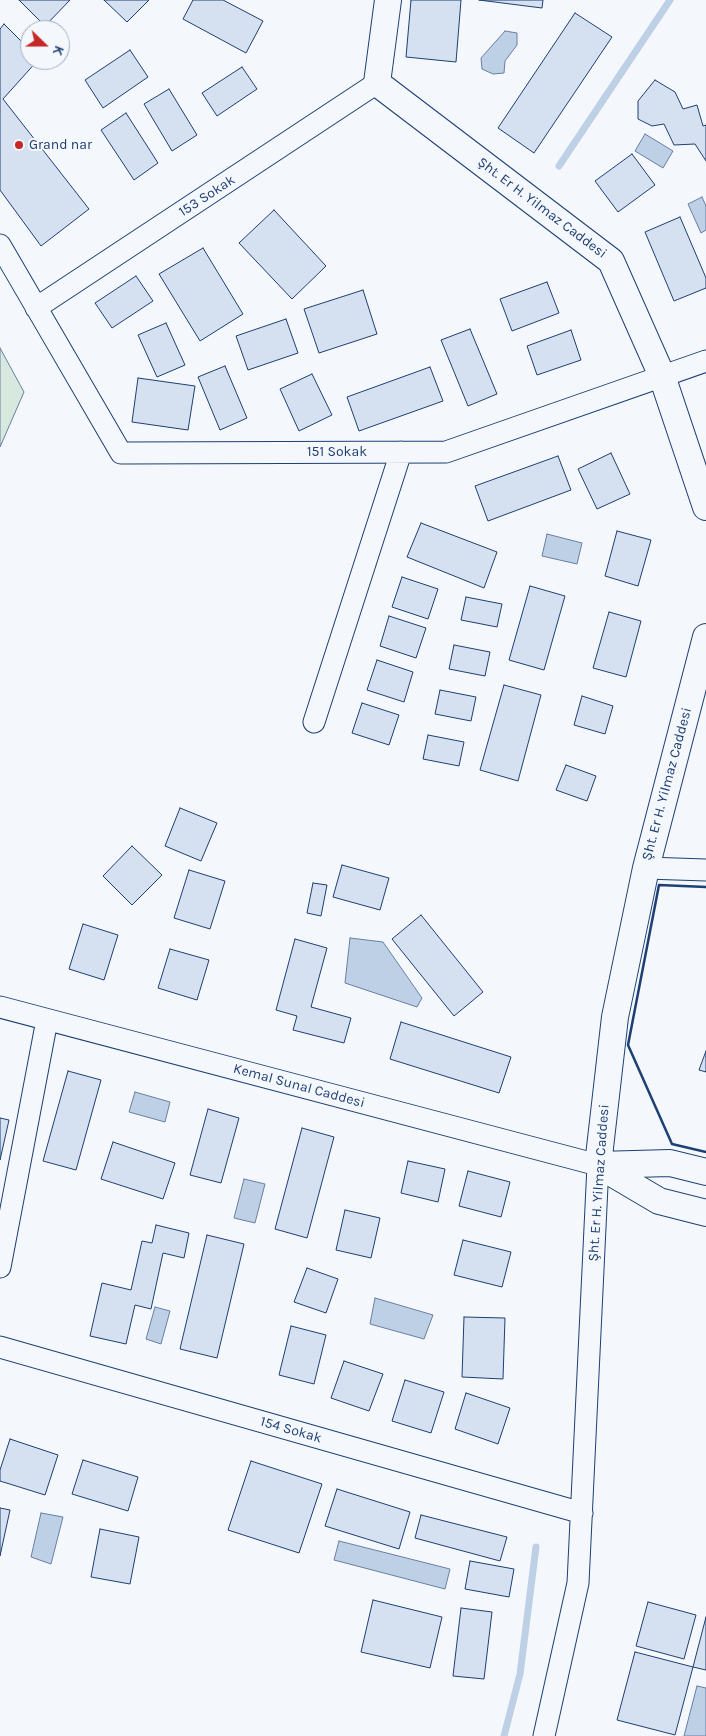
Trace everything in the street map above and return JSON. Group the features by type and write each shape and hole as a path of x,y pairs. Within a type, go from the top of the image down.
{"street":[{"path":"377,83 388,0"},
{"name":"153 Sokak","path":"36,308 377,83"},
{"name":"Şht. Er H. Yilmaz Caddesi","path":"377,83 611,261 662,376 706,507"},
{"path":"0,245 36,308"},
{"name":"151 Sokak","path":"36,308 121,453 446,452 706,361"},
{"path":"314,722 400,452"},
{"name":"Şht. Er H. Yilmaz Caddesi","path":"544,1736 578,1583 598,1165 614,1016 646,868 706,637"},
{"path":"646,868 706,870"},
{"name":"Kemal Sunal Caddesi","path":"0,1007 598,1165 659,1201 706,1213"},
{"path":"0,1267 46,1020"},
{"name":"Kemal Sunal Caddesi","path":"598,1165 670,1163 706,1172"},
{"name":"154 Sokak","path":"0,1347 582,1513"}],"shaded area":[{"path":"0,348 24,392 0,447"}],"water":[{"path":"505,31 517,33 517,45 505,61 504,73 493,74 482,69 481,58"},
{"path":"645,134 673,151 663,168 635,151"},
{"path":"702,197 706,206 706,230 701,233 688,204"},
{"path":"547,534 582,543 577,564 542,556"},
{"path":"350,938 383,942 422,998 417,1007 345,983"},
{"path":"135,1092 170,1102 165,1122 129,1112"},
{"path":"244,1179 265,1184 255,1223 234,1218"},
{"path":"375,1298 433,1315 424,1339 370,1324"},
{"path":"155,1307 170,1311 161,1344 146,1339"},
{"path":"41,1513 63,1517 51,1564 31,1557"},
{"path":"339,1541 450,1569 445,1589 334,1560"},
{"path":"697,1686 706,1688 706,1736 684,1736"}],"building":[{"path":"19,0 70,0 51,20 39,20"},
{"path":"104,0 149,0 127,22"},
{"path":"193,0 223,0 263,21 246,53 183,19"},
{"path":"411,0 461,0 456,62 406,57"},
{"path":"479,0 543,0 542,8"},
{"path":"575,13 612,37 534,153 498,128"},
{"name":"Grand nar","path":"4,24 20,40 20,70 29,70 3,99 89,209 41,246 0,190 0,29"},
{"path":"130,50 148,77 103,108 85,80"},
{"path":"242,67 257,89 217,116 202,93"},
{"path":"655,80 675,92 683,109 697,105 703,126 706,125 706,161 695,144 674,145 664,124 652,126 638,119 638,101"},
{"path":"169,89 197,135 172,151 144,104"},
{"path":"126,113 158,163 134,180 101,130"},
{"path":"632,154 655,185 618,212 595,181"},
{"path":"274,210 326,266 292,299 239,243"},
{"path":"680,217 706,278 706,288 674,301 645,232"},
{"path":"203,248 243,314 200,341 159,274"},
{"path":"136,276 153,301 112,328 95,303"},
{"path":"547,282 559,313 512,331 500,299"},
{"path":"363,290 377,334 319,353 304,309"},
{"path":"286,319 298,353 248,370 236,336"},
{"path":"166,323 185,365 157,377 138,335"},
{"path":"470,329 497,394 468,406 441,340"},
{"path":"571,330 581,360 537,375 527,346"},
{"path":"225,366 247,418 220,430 198,377"},
{"path":"430,367 443,401 359,431 347,397"},
{"path":"312,374 332,415 299,431 280,389"},
{"path":"138,378 195,386 188,430 132,422"},
{"path":"611,453 630,494 597,509 578,469"},
{"path":"558,456 571,490 488,521 475,486"},
{"path":"421,523 497,552 484,588 407,557"},
{"path":"617,531 651,540 638,586 605,576"},
{"path":"402,577 438,589 428,619 392,607"},
{"path":"530,586 565,596 544,670 509,660"},
{"path":"466,597 502,604 497,627 461,620"},
{"path":"609,612 641,621 626,677 593,668"},
{"path":"389,616 426,628 416,658 380,646"},
{"path":"454,645 490,652 485,676 449,669"},
{"path":"377,660 413,672 404,702 367,690"},
{"path":"504,685 541,695 518,781 480,770"},
{"path":"440,690 476,697 471,721 435,714"},
{"path":"582,696 613,706 605,734 574,725"},
{"path":"362,703 399,715 389,745 352,733"},
{"path":"428,735 464,742 459,766 423,759"},
{"path":"566,765 596,776 587,801 556,790"},
{"path":"180,808 217,823 201,861 165,846"},
{"path":"132,846 162,875 132,905 103,876"},
{"path":"342,865 389,878 380,910 333,897"},
{"path":"189,870 225,881 210,929 174,918"},
{"path":"313,883 327,885 321,916 307,913"},
{"path":"421,915 483,992 454,1016 392,939"},
{"path":"83,924 118,935 104,980 69,969"},
{"path":"295,939 327,948 311,1007 351,1018 344,1043 293,1030 297,1016 276,1010"},
{"path":"170,949 209,960 197,1000 158,988"},
{"path":"401,1022 511,1057 499,1093 390,1059"},
{"path":"706,1051 706,1072 699,1070"},
{"path":"68,1071 101,1080 76,1170 43,1161"},
{"path":"208,1109 239,1118 221,1183 190,1175"},
{"path":"0,1118 9,1120 0,1160"},
{"path":"302,1128 334,1137 307,1238 275,1229"},
{"path":"113,1142 175,1163 163,1199 101,1179"},
{"path":"408,1161 445,1169 438,1202 401,1193"},
{"path":"468,1171 510,1182 501,1217 459,1206"},
{"path":"345,1210 380,1218 371,1258 336,1250"},
{"path":"156,1225 189,1233 184,1258 163,1253 151,1309 135,1305 126,1344 90,1336 102,1283 131,1290 142,1241 152,1243"},
{"path":"207,1235 244,1244 217,1358 180,1349"},
{"path":"463,1240 511,1252 502,1287 454,1275"},
{"path":"307,1268 338,1279 326,1313 294,1302"},
{"path":"464,1317 505,1318 503,1379 462,1377"},
{"path":"291,1326 326,1335 314,1384 279,1375"},
{"path":"344,1361 383,1374 369,1411 331,1398"},
{"path":"405,1380 444,1392 431,1433 392,1421"},
{"path":"466,1393 510,1408 498,1444 455,1429"},
{"path":"10,1439 58,1455 45,1495 0,1481 0,1470"},
{"path":"83,1460 138,1477 128,1511 72,1494"},
{"path":"251,1461 322,1484 299,1553 228,1530"},
{"path":"337,1489 410,1512 399,1549 325,1526"},
{"path":"0,1508 10,1510 0,1556"},
{"path":"421,1515 507,1537 500,1561 415,1538"},
{"path":"100,1529 139,1537 130,1584 91,1577"},
{"path":"470,1561 514,1569 509,1597 465,1589"},
{"path":"373,1600 442,1617 430,1668 361,1652"},
{"path":"648,1602 696,1615 684,1659 636,1646"},
{"path":"461,1608 492,1612 484,1679 453,1676"},
{"path":"706,1617 706,1670 693,1667"},
{"path":"635,1652 693,1667 675,1735 617,1720"}],"waterway":[{"path":"559,166 670,0"},
{"path":"504,1736 520,1674 536,1547"}],"wall":[{"path":"706,887 659,885 628,1045 672,1144 706,1152"}],"place":[{"name":"Grand nar","path":"19,145"}]}
